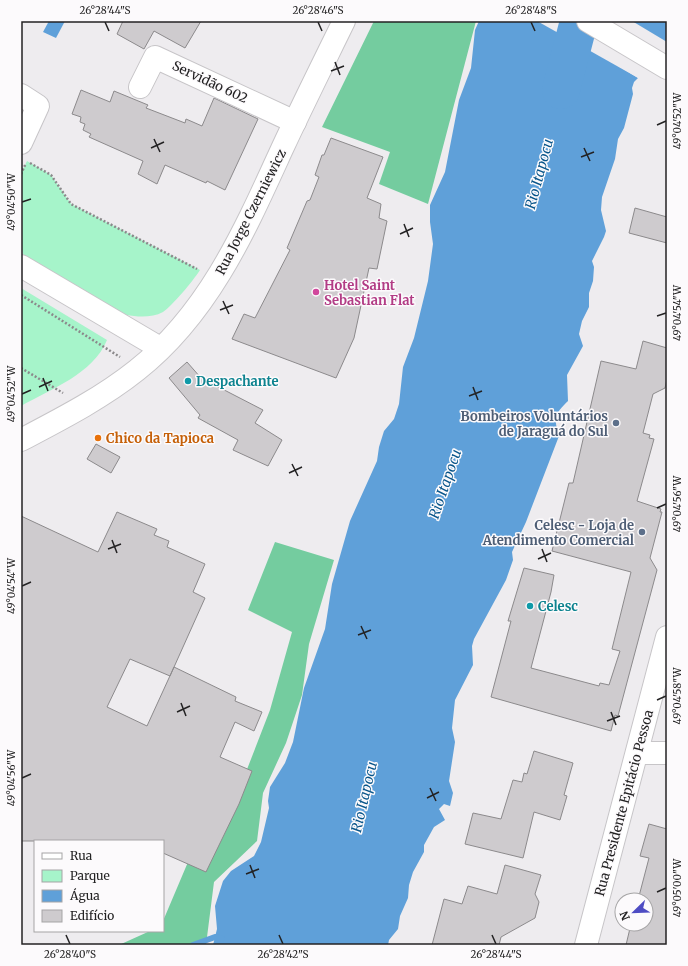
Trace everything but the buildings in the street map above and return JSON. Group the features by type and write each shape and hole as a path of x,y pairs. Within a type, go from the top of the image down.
{"main road":[{"name":"Rua Jorge Czerniewicz","path":"21,440 114,388 139,369 197,309 217,279 249,221 344,21"},
{"path":"588,21 667,68"},
{"name":"Servidão 602","path":"140,87 155,57 295,122"},
{"path":"21,95 38,106 24,152"},
{"path":"21,266 160,348"},
{"name":"Rua Presidente Epitácio Pessoa","path":"586,945 667,637"},
{"path":"637,753 667,753"}],"path":[{"path":"21,159 24,152"},
{"path":"21,174 24,152"},
{"path":"24,152 50,175 71,204 217,279"},
{"path":"21,295 139,369"},
{"path":"21,368 84,405"}],"green space":[{"path":"374,21 476,21 428,204 379,184 390,152 322,127"},
{"path":"27,161 51,175 71,204 200,270 183,292 163,312 150,316 135,316 126,315 24,257 21,245 21,173"},
{"path":"21,288 107,340 101,352 82,371 58,387 21,406"},
{"path":"275,542 334,560 309,644 302,695 286,743 263,793 257,841 214,882 206,945 119,945 148,932 164,932 164,919 188,862 227,821 270,710 292,632 248,610"}],"water":[{"path":"49,21 65,21 56,38 43,32"},
{"path":"479,21 545,21 638,78 634,82 632,88 633,94 624,128 618,139 615,159 602,197 601,210 606,231 592,261 594,267 593,281 589,293 589,307 582,321 579,334 583,346 567,375 568,401 556,417 556,425 559,436 526,522 512,552 513,560 506,580 474,639 472,646 473,665 455,700 452,728 455,742 449,781 453,793 450,806 444,804 439,809 445,820 434,827 424,845 424,852 413,872 409,885 408,898 400,916 398,929 389,940 388,945 213,945 217,929 215,906 223,881 231,871 254,856 261,842 269,808 268,801 270,787 285,763 293,742 304,688 325,629 332,584 350,521 377,461 379,447 384,431 394,419 399,404 403,367 414,338 428,281 433,244 430,222 430,205 445,172 459,100 471,68 475,30"},
{"path":"632,21 667,21 667,42"}],"pier":[{"path":"537,21 549,21 639,76 640,79"}],"waterway":[{"name":"Rio Itapocu","path":"561,90 579,21"},
{"path":"193,945 215,937 222,939"}],"place":[{"name":"Hotel Saint Sebastian Flat","path":"316,292"},
{"name":"Despachante","path":"188,381"},
{"name":"Bombeiros Voluntários de Jaraguá do Sul","path":"616,423"},
{"name":"Chico da Tapioca","path":"98,438"},
{"name":"Celesc - Loja de Atendimento Comercial","path":"642,532"},
{"name":"Celesc","path":"530,606"}]}
